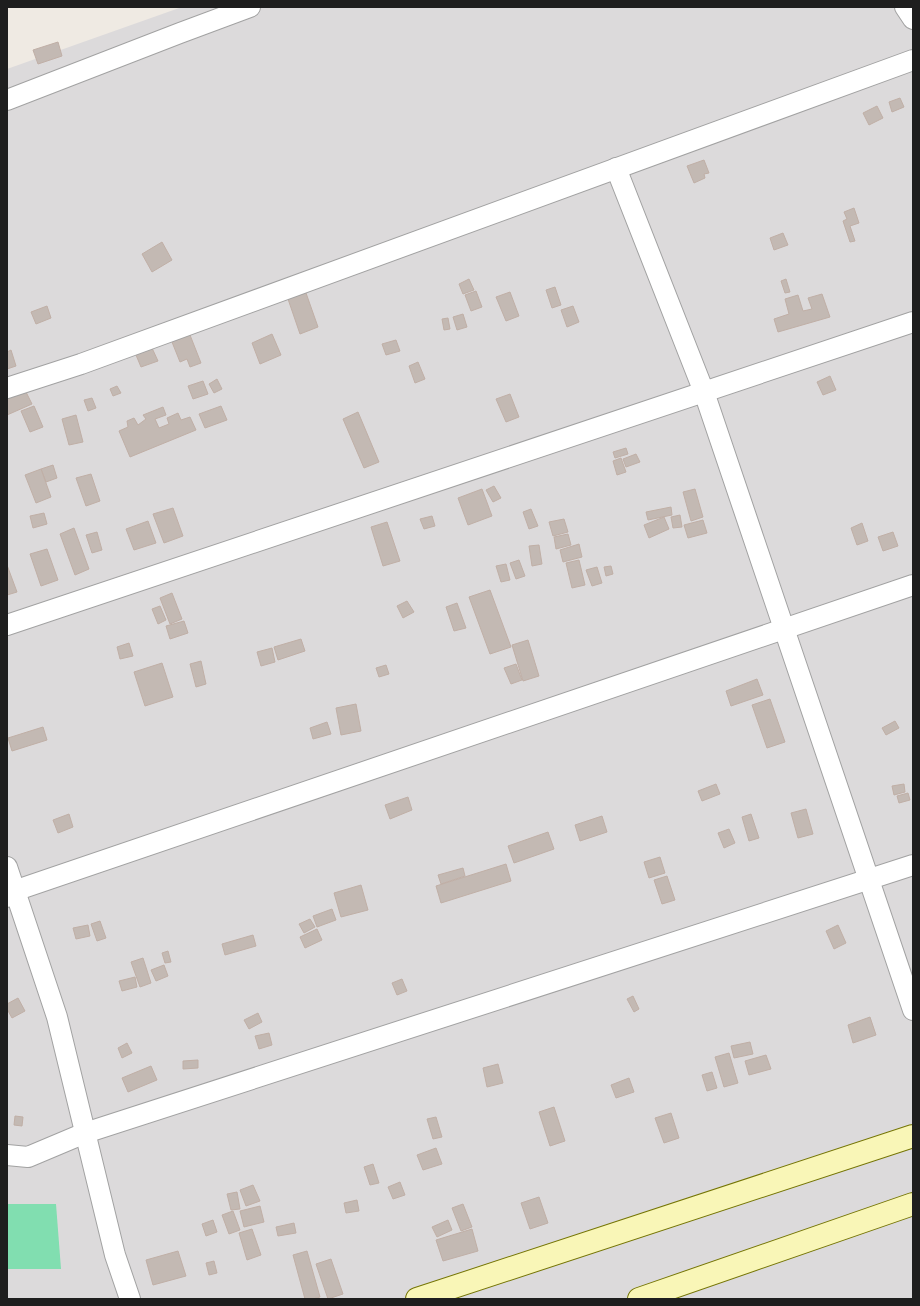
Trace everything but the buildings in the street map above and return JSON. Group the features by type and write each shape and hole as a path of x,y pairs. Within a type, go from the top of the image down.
{"street":[{"path":"7,100 250,7"},
{"path":"905,7 913,19"},
{"path":"7,388 81,364 913,60"},
{"path":"616,168 704,392 913,1010"},
{"path":"7,625 913,322"},
{"path":"11,894 913,585"},
{"path":"7,1155 28,1157 86,1133 913,865"},
{"path":"7,867 11,894 57,1017 115,1255 130,1299"},
{"path":"417,1299 913,1136"},
{"path":"639,1299 913,1204"}],"shaded area":[{"path":"182,7 913,7 913,1299 7,1299 7,69"}],"green space":[{"path":"7,1204 56,1204 61,1269 7,1269"}]}
